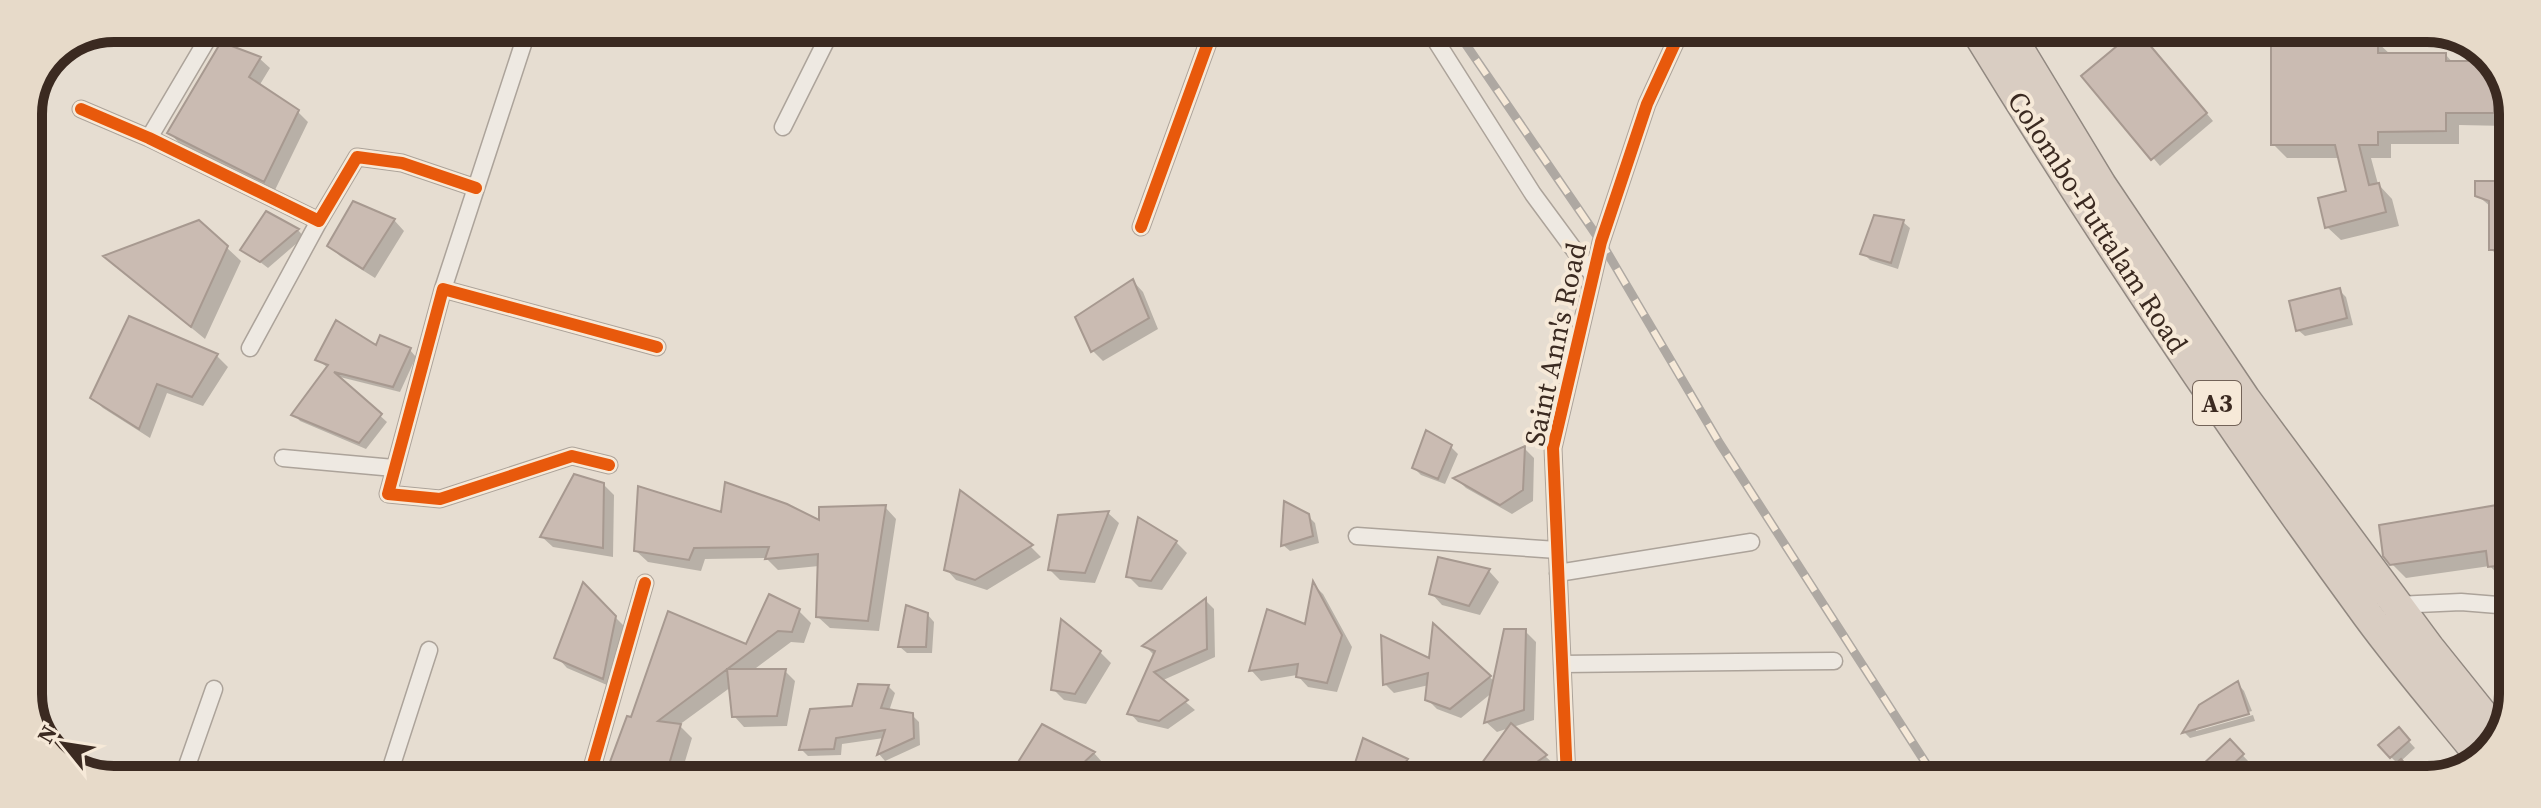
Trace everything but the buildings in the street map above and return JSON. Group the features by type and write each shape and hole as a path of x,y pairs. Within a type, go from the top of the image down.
{"highway":[{"name":"Colombo-Puttalam Road","path":"1984,42 2153,311 2369,617 2474,748"},
{"name":"Colombo-Puttalam Road","path":"2014,42 2161,277 2245,399 2492,726"}],"street":[{"path":"149,138 206,42"},
{"path":"524,42 443,289 388,494 440,499 572,456 609,465"},
{"path":"783,127 826,42"},
{"path":"1141,227 1208,42"},
{"path":"1437,42 1533,194 1592,274"},
{"name":"Saint Ann's Road","path":"1566,766 1553,448 1592,274 1647,104 1675,42"},
{"path":"81,109 149,138 319,221"},
{"path":"250,348 357,157 402,163 476,188"},
{"path":"443,289 657,347"},
{"path":"283,458 394,468"},
{"path":"1357,536 1557,550"},
{"path":"1558,573 1751,542"},
{"path":"592,766 645,583"},
{"path":"2369,617 2398,605 2461,602 2499,605"},
{"path":"392,766 429,650"},
{"path":"1562,664 1834,661"},
{"path":"187,766 214,689"}],"railway":[{"path":"1464,42 1601,242 1720,444 1928,766"}],"cycle path":[{"path":"1141,227 1208,42"},
{"path":"1566,766 1553,448 1601,242 1647,104 1675,42"},
{"path":"81,109 149,138 319,221 357,157 402,163 476,188"},
{"path":"609,465 572,456 440,499 388,494 443,289 657,347"},
{"path":"592,766 645,583"}]}
